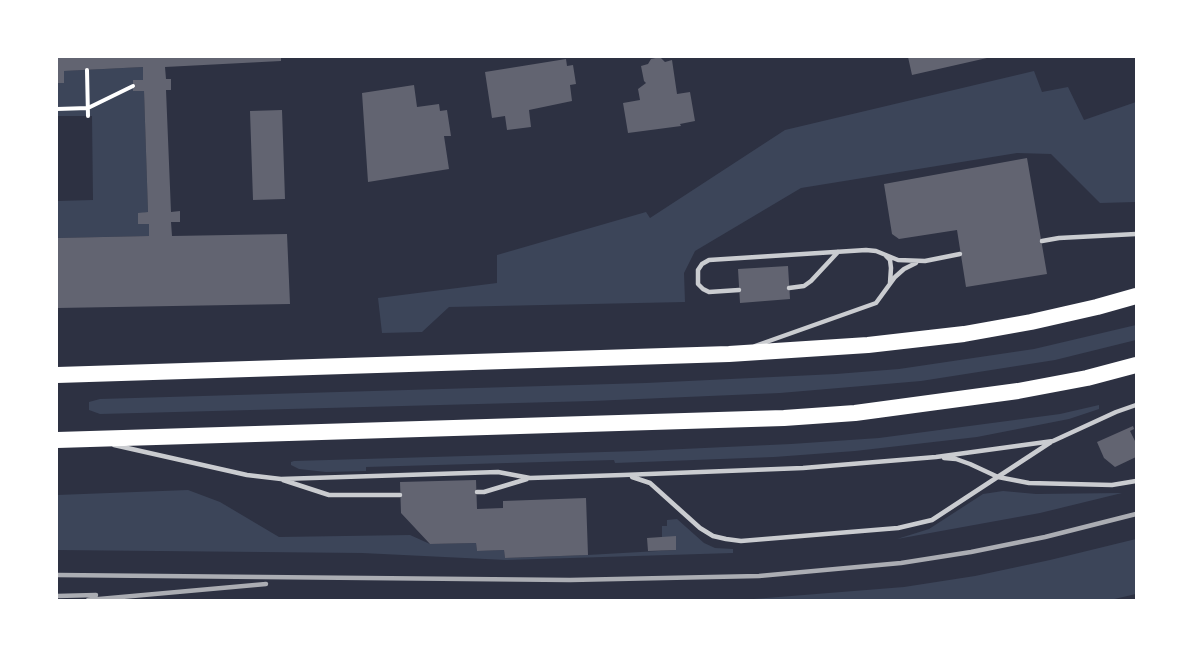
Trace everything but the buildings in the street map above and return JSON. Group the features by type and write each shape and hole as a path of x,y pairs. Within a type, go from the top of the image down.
{"highway":[{"path":"57,375 729,354 868,345 964,334 1042,320 1136,296"},
{"path":"57,440 844,414 1018,392 1136,365"}],"lane":[{"path":"1042,241 1136,234"},
{"path":"739,290 709,292 698,284 698,270 709,260 838,251 866,250 885,254 898,260 925,261"},
{"path":"789,288 804,286 811,281 838,251"},
{"path":"885,254 890,260 889,285"},
{"path":"729,354 864,309 876,303 904,269 925,261 960,254"},
{"path":"623,476 650,483 700,528 713,536 741,541 915,526 947,511 1053,441 1136,405"},
{"path":"86,439 247,475 281,479 498,472 530,478 803,468 936,457 1053,441"},
{"path":"936,457 956,459 998,477 1029,483 1112,484 1136,481"},
{"path":"477,492 530,478"},
{"path":"281,479 328,495 400,495"}],"path":[{"path":"87,70 88,116"},
{"path":"57,109 88,108 133,86"}],"shaded area":[{"path":"143,67 143,80 133,81 133,91 144,91 148,212 138,214 138,224 149,224 149,236 57,238 57,201 93,200 92,116 57,116 57,83 64,83 64,71"},
{"path":"1034,71 1042,92 1068,87 1084,120 1136,102 1136,202 1100,203 1051,154 1017,153 801,188 695,251 684,273 685,302 449,307 422,332 382,333 378,298 497,283 497,255 646,212 650,218 785,130"},
{"path":"1136,325 1136,340 1055,360 921,381 780,393 592,401 100,414 89,410 89,402 100,399 646,383 899,369 1034,349"},
{"path":"1099,405 1099,409 1069,419 977,437 855,451 774,457 615,463 614,460 366,467 366,471 326,472 299,469 291,465 294,461 639,451 879,438 1060,414"},
{"path":"188,490 220,502 279,537 410,535 430,544 476,543 477,551 504,550 505,558 587,555 676,550 676,537 662,537 662,526 667,526 667,520 677,519 704,543 715,548 733,549 733,553 506,560 362,553 57,550 57,495"},
{"path":"1003,491 1036,494 1122,493 1040,513 897,539 929,529 983,494"},
{"path":"1136,539 1136,594 1110,600 741,600 904,587 975,576"}],"railway":[{"path":"57,575 570,580 759,576 901,563 971,552 1045,537 1136,514"},
{"path":"88,600 266,584"},
{"path":"57,596 96,595"}]}
